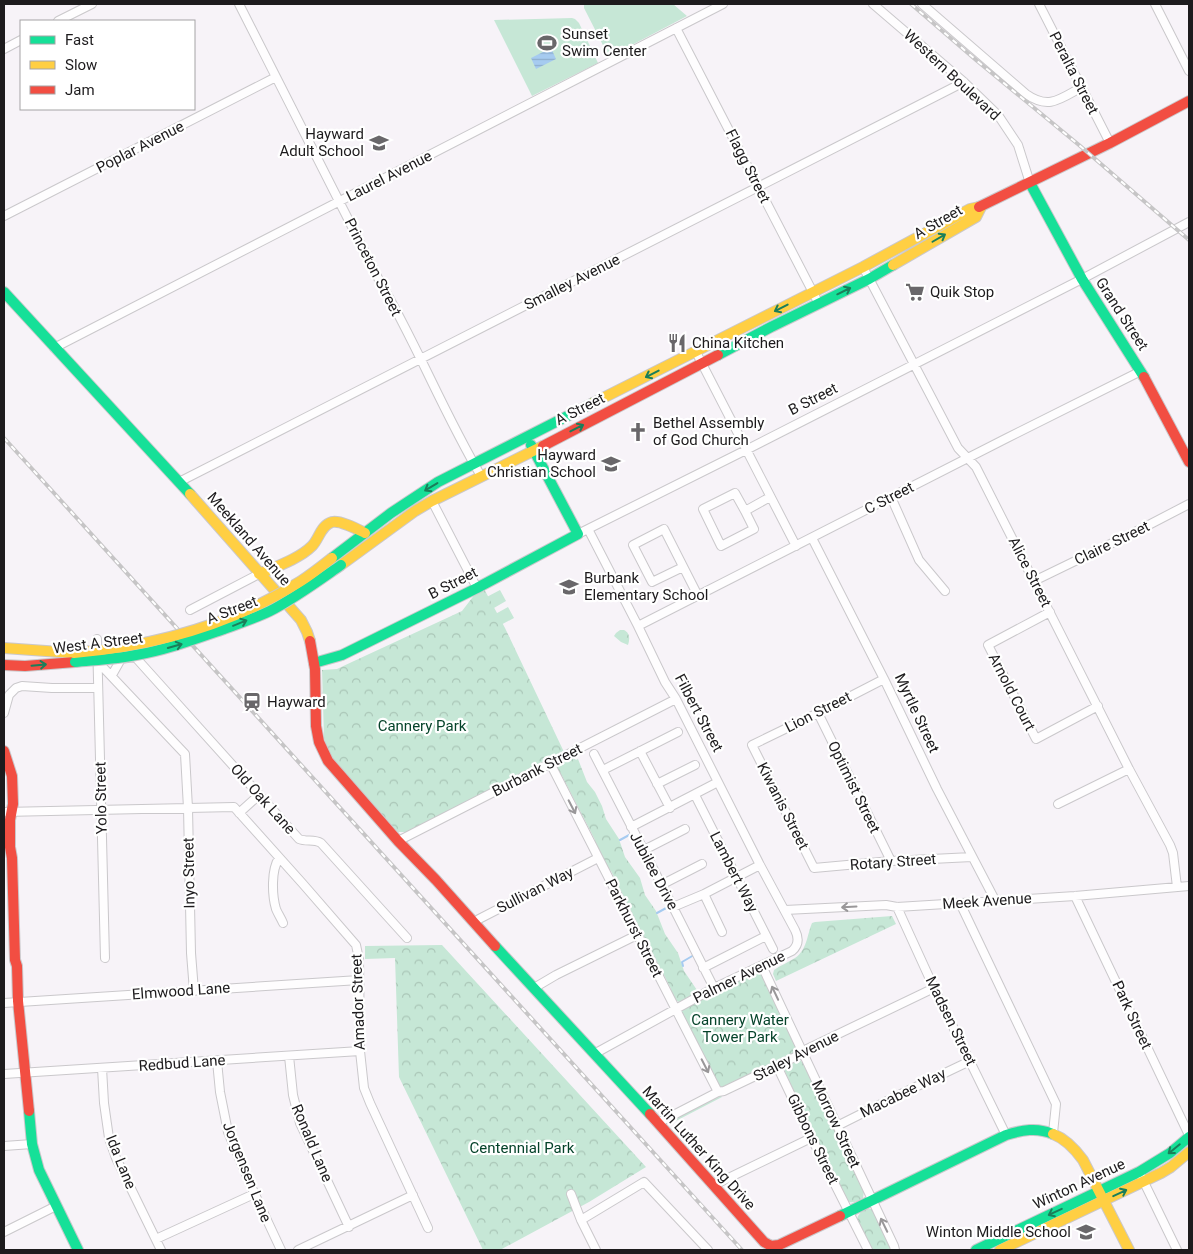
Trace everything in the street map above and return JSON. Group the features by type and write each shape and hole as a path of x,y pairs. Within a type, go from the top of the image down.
{"main road":[{"name":"A Street","path":"193,636 260,604 300,582 430,486 863,267 970,209 981,207 1030,183 1189,101"},
{"name":"Grand Street","path":"1030,183 1082,279 1140,371 1189,462"},
{"name":"A Street","path":"193,636 268,612 305,591 415,511 432,501 771,327 869,279 976,217 981,207"},
{"name":"Meekland Avenue","path":"4,292 179,482 305,627 313,651 314,721 322,751 355,793 398,841"},
{"path":"527,438 578,534"},
{"name":"A Street","path":"259,574 305,552 314,544 330,522 343,524"},
{"path":"348,545 343,524 365,533"},
{"name":"B Street","path":"314,663 342,655 477,588 578,534"},
{"name":"West A Street","path":"4,665 25,666 193,636"},
{"name":"West A Street","path":"4,648 74,657"},
{"path":"4,751 12,776 12,804 8,812 12,858 15,960 32,1144 39,1170 78,1250"},
{"name":"Martin Luther King Drive","path":"398,841 436,880 658,1123 764,1242 772,1246 779,1245 1006,1135 1029,1129 1053,1133"},
{"path":"1053,1133 1066,1140 1080,1155 1128,1250"},
{"name":"Winton Avenue","path":"1142,1177 1189,1136"},
{"name":"Winton Avenue","path":"976,1250 1142,1177 1171,1167 1189,1152"},
{"name":"Winton Avenue","path":"1000,1250 1101,1196"}],"street":[{"path":"60,20 92,4"},
{"name":"Princeton Street","path":"239,4 481,476"},
{"name":"Laurel Avenue","path":"54,348 723,4"},
{"name":"Western Boulevard","path":"873,4 964,82 998,115 1018,145 1030,183"},
{"path":"922,4 1034,99 1051,102 1082,87"},
{"name":"Peralta Street","path":"1039,4 1110,143"},
{"path":"1155,4 1189,71"},
{"name":"Flagg Street","path":"676,28 819,304"},
{"path":"4,49 20,41"},
{"name":"Poplar Avenue","path":"4,216 276,77"},
{"name":"Smalley Avenue","path":"179,482 964,82"},
{"name":"B Street","path":"578,534 1082,279 1189,222"},
{"name":"Alice Street","path":"863,267 958,448 976,466 1129,769 1170,845 1173,853 1176,887"},
{"path":"696,352 796,546"},
{"name":"C Street","path":"638,626 1140,371"},
{"path":"736,492 745,510 754,529 721,546 703,509 736,492"},
{"path":"745,510 770,497"},
{"path":"891,497 919,560 945,591"},
{"path":"432,501 477,588"},
{"name":"Claire Street","path":"1034,581 1189,504"},
{"name":"Filbert Street","path":"588,529 665,682 676,699 760,865 785,910"},
{"path":"683,567 652,582 633,545 664,529 698,596"},
{"name":"Myrtle Street","path":"812,538 884,679 920,756 995,900"},
{"name":"A Street","path":"190,610 259,574"},
{"name":"Arnold Court","path":"1050,612 988,645 1036,740 1098,706"},
{"name":"Yolo Street","path":"97,639 105,958"},
{"name":"Old Oak Lane","path":"97,661 134,657 138,659 299,839 317,841 321,844 407,938"},
{"path":"97,661 112,675 121,658"},
{"name":"Inyo Street","path":"112,675 185,754 191,953 194,991"},
{"name":"Lion Street","path":"752,745 884,679"},
{"path":"4,712 9,695 16,688 22,686 98,688"},
{"name":"Burbank Street","path":"398,841 676,699"},
{"name":"Optimist Street","path":"818,713 891,860"},
{"path":"603,770 678,732"},
{"name":"Kiwanis Street","path":"752,745 814,868"},
{"path":"640,751 670,808"},
{"name":"Jubilee Drive","path":"594,754 714,988"},
{"name":"Parkhurst Street","path":"550,763 718,1092"},
{"path":"657,784 695,765"},
{"path":"1058,804 1129,769"},
{"path":"631,828 718,782"},
{"path":"8,812 188,808 236,810 259,795"},
{"name":"Lambert Way","path":"695,795 773,949"},
{"name":"Amador Street","path":"236,810 356,945 359,959 360,1052 364,1088 428,1228"},
{"path":"644,850 685,829"},
{"name":"Rotary Street","path":"814,868 891,860 972,857"},
{"path":"279,858 274,867 274,891 276,906 283,923"},
{"name":"Sullivan Way","path":"474,923 598,858"},
{"path":"661,885 702,864"},
{"path":"673,907 704,894 760,865"},
{"name":"Meek Avenue","path":"785,910 886,905 897,907 1075,896 1189,886"},
{"path":"704,894 722,932"},
{"name":"Park Street","path":"1075,896 1189,1136"},
{"path":"960,903 1056,1104 1053,1133"},
{"name":"Madsen Street","path":"897,907 934,988 1006,1135"},
{"name":"Palmer Avenue","path":"594,1054 714,988 792,951 797,945 797,935 785,910"},
{"path":"534,988 637,935"},
{"path":"703,968 766,936"},
{"name":"Morrow Street","path":"762,966 895,1250"},
{"name":"Elmwood Lane","path":"4,1003 359,980"},
{"name":"Staley Avenue","path":"658,1123 934,988"},
{"name":"Redbud Lane","path":"4,1074 360,1052"},
{"name":"Ronald Lane","path":"289,1056 292,1095 300,1123 349,1226"},
{"name":"Jorgensen Lane","path":"217,1061 220,1092 228,1132 254,1194 281,1250"},
{"name":"Macabee Way","path":"837,1126 970,1061"},
{"name":"Gibbons Street","path":"777,1066 868,1250"},
{"name":"Ida Lane","path":"102,1068 109,1138 116,1158 161,1250"},
{"path":"714,1185 811,1138"},
{"path":"4,1146 32,1144"},
{"path":"1142,1177 1177,1250"},
{"path":"582,1220 644,1182 708,1250"},
{"path":"156,1239 254,1194"},
{"path":"571,1194 596,1250"},
{"path":"298,1250 413,1196"},
{"path":"4,1232 56,1206"}],"green space":[{"path":"584,4 673,4 687,16 609,57 584,8"},
{"name":"Sunset Swim Center","path":"572,18 579,23 598,63 532,96 494,20"},
{"name":"Cannery Park","path":"482,585 505,628 564,752 407,832 398,832 330,757 324,738 322,670 337,669 462,611"},
{"path":"500,590 506,601 487,612 481,600"},
{"path":"508,607 514,618 495,628 490,617"},
{"path":"620,630 626,631 628,634 628,645 614,636"},
{"path":"571,756 576,760 578,759 587,782 595,792 606,819 619,839 625,857 640,878 645,895 656,911 665,934 678,953 684,971 699,993 679,1002 674,999 670,991 671,989 650,948 647,947 633,920 634,917 611,871 607,869 594,843 595,840 562,776 557,771 559,762"},
{"path":"892,916 896,924 776,981 773,974 774,970 799,955 804,947 812,923"},
{"name":"Centennial Park","path":"442,945 646,1167 589,1202 500,1250 483,1250 399,1077 395,958 365,959 365,946"},
{"name":"Cannery Water Tower Park","path":"759,971 763,974 798,1050 794,1055 727,1087 721,1087 717,1083 682,1015 682,1010 753,972"},
{"path":"800,1060 803,1063 864,1191 863,1198 857,1201 850,1202 846,1200 785,1072 787,1064"},
{"path":"722,1097 672,1123 671,1120"},
{"path":"867,1209 872,1209 874,1212 892,1250 871,1250 857,1222 860,1214"}],"water":[{"path":"551,48 556,59 536,69 531,58"}],"waterway":[{"path":"620,840 631,834"},
{"path":"657,913 668,907"},
{"path":"683,966 682,962 694,955"}],"railway":[{"path":"911,4 1189,240"},
{"path":"4,438 742,1250"}],"traffic: fast":[{"path":"1030,183 1082,279 1144,377"},
{"path":"718,355 893,265"},
{"path":"4,292 190,494"},
{"path":"332,558 391,513 438,482 593,403"},
{"path":"314,663 342,655 477,588 578,534 531,445"},
{"path":"75,662 121,658 147,653 242,623 279,606 341,565"},
{"path":"495,946 650,1114"},
{"path":"29,1111 32,1144 39,1170 78,1250"},
{"path":"840,1216 1006,1135 1030,1130 1041,1130 1053,1134"},
{"path":"976,1250 1139,1172 1170,1153 1189,1137"}],"traffic: slow":[{"path":"593,403 863,267 970,209 979,207"},
{"path":"893,265 976,217 981,207"},
{"path":"341,565 415,511 543,446"},
{"path":"190,494 301,620 310,641"},
{"path":"259,574 307,551 325,526 332,522 344,524 365,533"},
{"path":"74,653 104,650 164,639 220,621 248,610 275,596 305,578 332,558"},
{"path":"4,648 74,653"},
{"path":"1053,1134 1070,1145 1083,1160 1129,1250"},
{"path":"1000,1250 1161,1173 1189,1152"}],"traffic: jam":[{"path":"979,207 1110,143 1189,101"},
{"path":"543,446 718,355"},
{"path":"1144,377 1189,462"},
{"path":"310,641 315,669 316,726 319,742 328,761 398,841 495,946"},
{"path":"4,665 25,666 75,662"},
{"path":"4,751 12,776 13,804 10,820 10,847 12,858 15,960 29,1111"},
{"path":"650,1114 764,1242 771,1246 779,1245 840,1216"}],"place":[{"name":"Sunset Swim Center","path":"547,43"},
{"name":"Hayward Adult School","path":"379,143"},
{"name":"Quik Stop","path":"915,292"},
{"name":"China Kitchen","path":"677,343"},
{"name":"Bethel Assembly of God Church","path":"638,432"},
{"name":"Hayward Christian School","path":"611,464"},
{"name":"Burbank Elementary School","path":"569,587"},
{"name":"Hayward","path":"252,702"},
{"name":"Winton Middle School","path":"1086,1232"}]}
